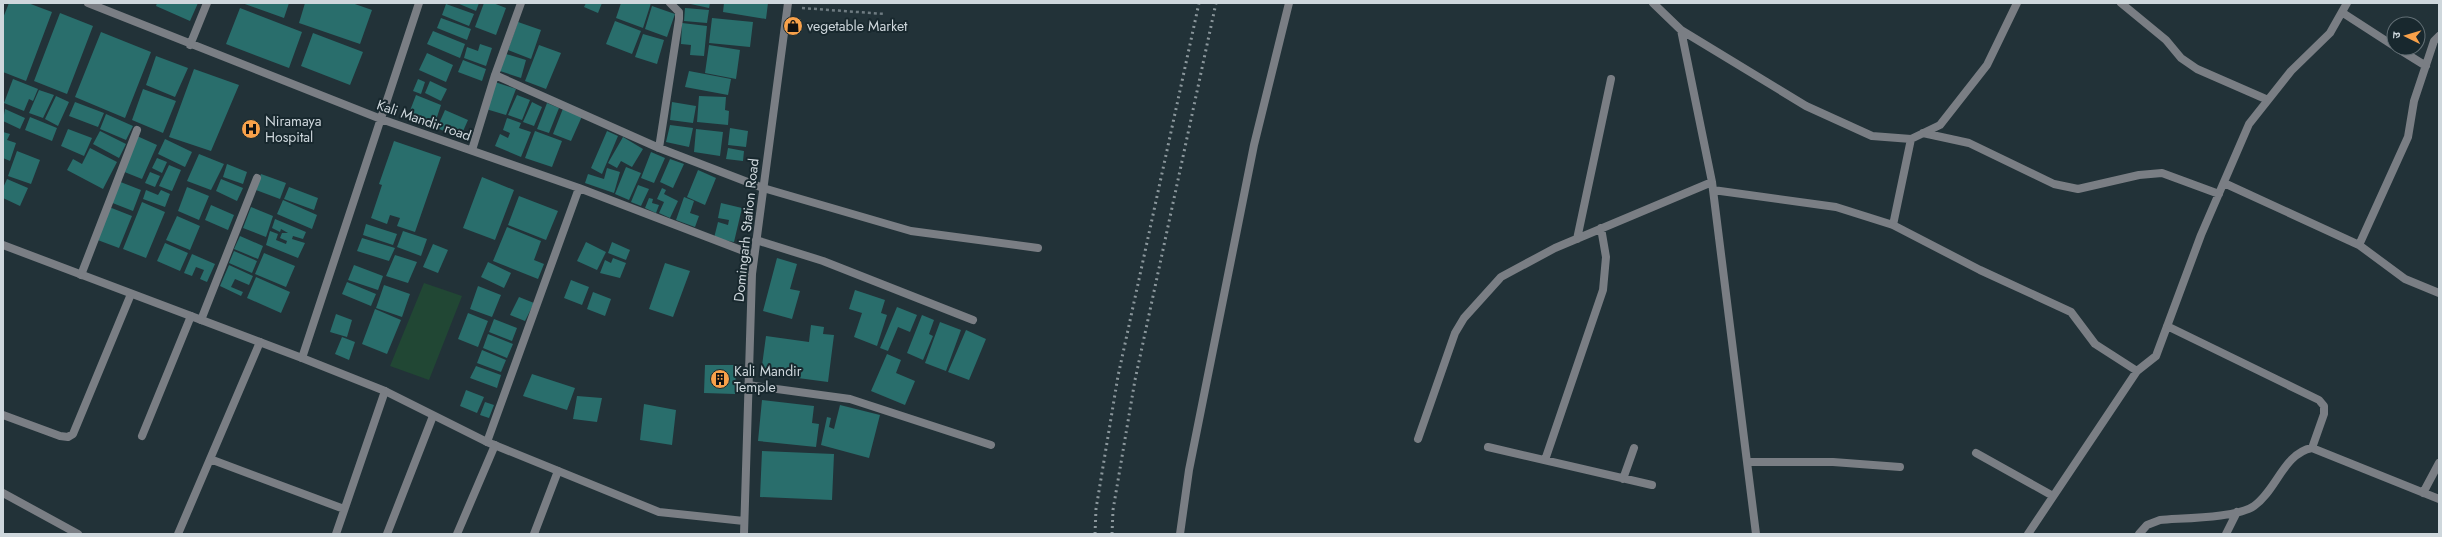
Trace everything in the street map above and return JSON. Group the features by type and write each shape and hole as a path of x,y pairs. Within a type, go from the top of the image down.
{"street":[{"name":"Kali Mandir road","path":"88,3 190,45 381,119 579,188 754,255"},
{"path":"190,45 207,3"},
{"path":"302,358 420,3"},
{"path":"472,150 495,75 520,3"},
{"path":"659,148 679,19 679,12 670,3"},
{"path":"1180,534 1188,470 1246,184 1289,3"},
{"path":"1653,3 1681,30 1806,106 1872,136 1912,139 1940,124 1987,65 2017,3"},
{"path":"2122,3 2166,40 2181,58 2197,69 2268,100"},
{"path":"2028,534 2137,371 2156,356 2219,194 2249,124 2291,71 2330,33 2347,3"},
{"name":"Domingarh Station Road","path":"744,534 752,274 788,5"},
{"path":"2342,13 2386,41"},
{"path":"1681,30 1713,186 1756,534"},
{"path":"2359,245 2408,137 2414,101 2434,41 2439,36"},
{"path":"2410,56 2426,66"},
{"path":"495,75 659,148 763,188 911,231 1038,248"},
{"path":"1576,239 1611,79"},
{"path":"81,275 137,130"},
{"path":"1924,133 1969,143 2054,184 2078,189 2139,175 2162,173 2219,194"},
{"path":"1892,225 1912,139"},
{"path":"201,320 257,178"},
{"path":"2224,183 2359,245 2405,279 2439,293"},
{"path":"1418,439 1454,333 1464,318 1501,278 1555,248 1601,228 1713,186 1836,207 1892,225 1980,270 2071,312 2095,344 2137,371"},
{"path":"457,534 491,444 579,188"},
{"path":"1545,460 1603,290 1606,257 1601,228"},
{"path":"756,240 823,260 973,320"},
{"path":"3,245 302,358 385,392 491,444 659,512 744,521"},
{"path":"3,415 60,436 68,437 73,434 131,294"},
{"path":"142,436 191,316"},
{"path":"2167,326 2319,400 2324,406 2324,414 2312,448"},
{"path":"178,534 260,342"},
{"path":"748,385 850,399 991,445"},
{"path":"336,534 385,392"},
{"path":"387,534 433,416"},
{"path":"1488,447 1652,485"},
{"path":"1623,479 1634,448"},
{"path":"2139,534 2147,525 2160,520 2245,511 2261,500 2292,460 2306,449 2312,448 2439,499"},
{"path":"1976,453 2053,496"},
{"path":"210,459 344,509"},
{"path":"1747,462 1833,462 1900,467"},
{"path":"2423,493 2439,463"},
{"path":"534,534 558,471"},
{"path":"3,493 78,534"},
{"path":"2226,534 2237,512"}],"path":[{"path":"788,5 885,14"}],"green space":[{"path":"424,283 462,296 429,380 390,366"}],"building":[{"path":"9,3 28,3 52,12 26,81 3,72 3,18"},
{"path":"157,3 198,3 190,21 156,6"},
{"path":"242,3 289,3 284,18"},
{"path":"305,3 352,3 372,10 360,44 299,23"},
{"path":"457,3 479,3 476,11"},
{"path":"484,3 493,3 506,8 496,35 475,27"},
{"path":"586,3 602,3 598,13 584,7"},
{"path":"621,3 651,3 643,28 616,18"},
{"path":"686,3 710,3 709,8"},
{"path":"724,3 768,3 766,19 723,12"},
{"path":"446,4 474,14 469,26 442,15"},
{"path":"652,6 675,14 667,37 645,29"},
{"path":"240,8 302,32 289,68 226,44"},
{"path":"685,8 709,10 707,23 684,21"},
{"path":"60,13 93,26 67,94 34,81"},
{"path":"441,18 471,29 467,40 437,28"},
{"path":"712,18 753,22 750,47 709,43"},
{"path":"615,21 641,31 632,54 606,44"},
{"path":"518,22 541,30 531,59 508,50"},
{"path":"682,23 707,26 704,56 690,55 691,45 681,44"},
{"path":"433,31 465,44 460,58 427,44"},
{"path":"101,32 151,52 125,118 75,97"},
{"path":"313,33 363,52 350,85 301,66"},
{"path":"643,34 664,40 657,64 635,57"},
{"path":"480,44 492,48 486,66 464,58 467,47 478,51"},
{"path":"539,45 561,53 546,89 525,81"},
{"path":"709,45 740,50 736,79 705,73"},
{"path":"427,53 453,65 446,82 419,70"},
{"path":"506,54 526,60 521,78 500,71"},
{"path":"156,56 188,68 175,97 146,85"},
{"path":"463,60 486,69 482,81 458,72"},
{"path":"194,69 239,85 211,151 169,137"},
{"path":"689,71 731,79 728,95 685,87"},
{"path":"13,79 38,89 33,101 29,99 24,111 4,103"},
{"path":"418,79 425,82 421,94 413,91"},
{"path":"430,81 447,89 441,101 425,93"},
{"path":"495,82 516,89 506,115 486,109"},
{"path":"143,89 176,101 163,133 132,120"},
{"path":"39,90 54,95 43,118 29,113"},
{"path":"416,95 441,105 434,126 408,116"},
{"path":"517,95 530,100 522,120 508,115"},
{"path":"56,96 69,102 58,126 45,119"},
{"path":"699,96 726,97 725,110 729,111 728,125 697,122"},
{"path":"75,102 104,113 98,127 69,116"},
{"path":"532,102 542,107 534,126 523,122"},
{"path":"672,102 696,106 693,123 670,120"},
{"path":"547,103 559,108 549,133 537,129"},
{"path":"564,106 583,114 571,141 553,134"},
{"path":"5,109 25,118 20,129 3,121"},
{"path":"445,110 468,120 460,138 437,128"},
{"path":"106,114 133,126 126,140 100,129"},
{"path":"30,117 57,128 52,141 25,130"},
{"path":"507,118 521,123 519,128 531,132 521,157 495,146 500,134 508,138 510,133 503,130"},
{"path":"670,125 693,128 689,147 666,142"},
{"path":"730,128 748,131 746,147 728,145"},
{"path":"68,129 92,138 84,156 61,146"},
{"path":"696,129 723,132 720,156 694,152"},
{"path":"100,131 126,144 119,158 93,144"},
{"path":"535,131 562,141 552,167 525,158"},
{"path":"607,131 618,136 602,174 591,168"},
{"path":"3,132 10,134 7,140 16,143 10,161 3,158"},
{"path":"137,136 157,145 142,179 122,171"},
{"path":"623,137 643,149 632,167 621,161 617,168 608,163"},
{"path":"165,139 192,152 185,167 158,154"},
{"path":"394,141 441,157 415,232 397,226 400,218 390,215 387,224 371,218 382,185 379,184"},
{"path":"90,148 117,162 103,189 67,170 73,159 82,164"},
{"path":"728,148 744,151 743,161 726,159"},
{"path":"17,151 40,160 31,184 8,176"},
{"path":"651,152 665,158 654,183 641,178"},
{"path":"199,154 224,164 211,190 187,181"},
{"path":"157,158 167,162 162,173 152,168"},
{"path":"670,159 684,164 673,188 660,182"},
{"path":"227,164 247,172 243,184 223,177"},
{"path":"169,165 181,170 172,191 159,186"},
{"path":"626,167 641,173 629,200 615,194"},
{"path":"607,168 620,172 614,193 585,183 588,174 604,179"},
{"path":"698,170 716,178 705,205 687,197"},
{"path":"150,172 160,176 155,187 145,183"},
{"path":"261,174 286,183 280,199 256,190"},
{"path":"482,177 514,190 495,240 463,228"},
{"path":"7,179 28,188 20,206 3,198 3,188"},
{"path":"221,179 243,188 237,201 216,191"},
{"path":"118,181 141,190 133,211 110,202"},
{"path":"638,185 649,189 641,206 631,202"},
{"path":"187,187 209,196 199,220 178,211"},
{"path":"289,187 318,198 314,210 284,199"},
{"path":"662,188 666,190 664,194 678,201 670,218 659,213 664,202 657,199"},
{"path":"146,190 158,195 161,190 170,194 165,207 143,199"},
{"path":"519,196 558,211 546,240 508,225"},
{"path":"684,197 694,201 690,213 699,216 695,227 676,220"},
{"path":"649,198 653,199 652,203 659,205 656,213 645,208"},
{"path":"283,200 317,215 312,229 277,214"},
{"path":"142,202 165,212 146,258 123,249"},
{"path":"721,203 742,208 734,242 714,238 718,222 728,225 729,220 718,218"},
{"path":"211,205 234,215 228,230 205,220"},
{"path":"109,207 132,216 119,248 95,239"},
{"path":"251,207 273,216 266,237 243,228"},
{"path":"177,216 200,226 190,250 166,240"},
{"path":"275,219 306,232 303,239 293,236 292,239 305,243 298,258 266,245 270,231 278,234 276,240 286,244 287,241 280,238 282,233 288,233 281,229 280,232 272,228"},
{"path":"366,224 397,234 393,245 363,235"},
{"path":"507,227 541,241 534,260 544,264 538,279 493,261"},
{"path":"403,231 427,239 421,256 397,247"},
{"path":"240,236 263,246 258,259 234,249"},
{"path":"362,238 395,248 389,261 357,251"},
{"path":"586,242 606,252 597,270 577,261"},
{"path":"612,242 630,250 626,260 608,253"},
{"path":"165,243 188,253 180,271 157,261"},
{"path":"433,244 448,250 438,273 423,267"},
{"path":"234,251 257,261 252,273 229,263"},
{"path":"264,253 295,266 286,287 255,274"},
{"path":"192,254 215,264 207,282 200,279 204,270 196,267 192,276 184,273"},
{"path":"395,255 417,262 408,283 386,276"},
{"path":"613,258 626,263 620,278 600,273 605,260 611,263"},
{"path":"777,258 797,264 790,289 800,291 792,319 763,311"},
{"path":"488,262 511,273 504,288 481,277"},
{"path":"665,263 690,271 673,317 649,309"},
{"path":"229,265 253,276 249,285 235,279 231,287 243,292 241,296 220,286"},
{"path":"354,265 383,276 378,290 348,280"},
{"path":"256,277 290,292 281,313 247,298"},
{"path":"571,280 589,287 582,305 564,298"},
{"path":"347,282 376,294 371,306 342,294"},
{"path":"384,285 410,294 402,317 376,308"},
{"path":"478,286 501,295 492,317 470,309"},
{"path":"855,290 885,300 881,313 887,315 877,346 854,337 862,313 849,309"},
{"path":"593,292 611,299 605,316 587,309"},
{"path":"519,297 534,303 525,321 510,315"},
{"path":"897,307 917,315 910,332 898,327 888,351 880,348"},
{"path":"375,309 401,320 387,354 362,344"},
{"path":"468,313 488,321 478,347 458,339"},
{"path":"336,314 352,320 347,337 330,332"},
{"path":"922,315 934,320 929,334 933,336 923,360 907,353"},
{"path":"494,319 517,328 512,341 489,332"},
{"path":"940,322 961,330 946,371 925,363"},
{"path":"811,325 824,327 823,334 834,335 828,382 761,373 766,336 809,342"},
{"path":"966,330 986,339 969,380 948,372"},
{"path":"488,334 513,344 507,358 483,348"},
{"path":"342,337 355,342 349,360 335,354"},
{"path":"482,350 506,360 501,372 477,363"},
{"path":"887,354 901,360 896,373 915,381 905,405 871,391"},
{"name":"Kali Mandir Temple","path":"705,365 736,365 735,394 704,393"},
{"path":"476,366 501,375 497,388 470,378"},
{"path":"532,374 575,388 567,410 523,396"},
{"path":"466,390 484,397 477,413 460,406"},
{"path":"577,396 602,398 597,422 573,419"},
{"path":"762,400 814,406 812,423 819,424 816,447 758,441"},
{"path":"485,402 494,405 489,418 480,415"},
{"path":"644,404 676,410 672,445 640,440"},
{"path":"840,405 880,415 869,458 821,445 827,417 831,418 829,427 834,429"},
{"path":"762,451 834,454 832,500 760,497"}],"railway":[{"path":"1095,534 1096,509 1118,376 1199,3"},
{"path":"1112,534 1113,510 1135,380 1216,3"}],"place":[{"name":"vegetable Market","path":"793,26"},
{"name":"Niramaya Hospital","path":"251,129"},
{"name":"Kali Mandir Temple","path":"720,379"}]}
